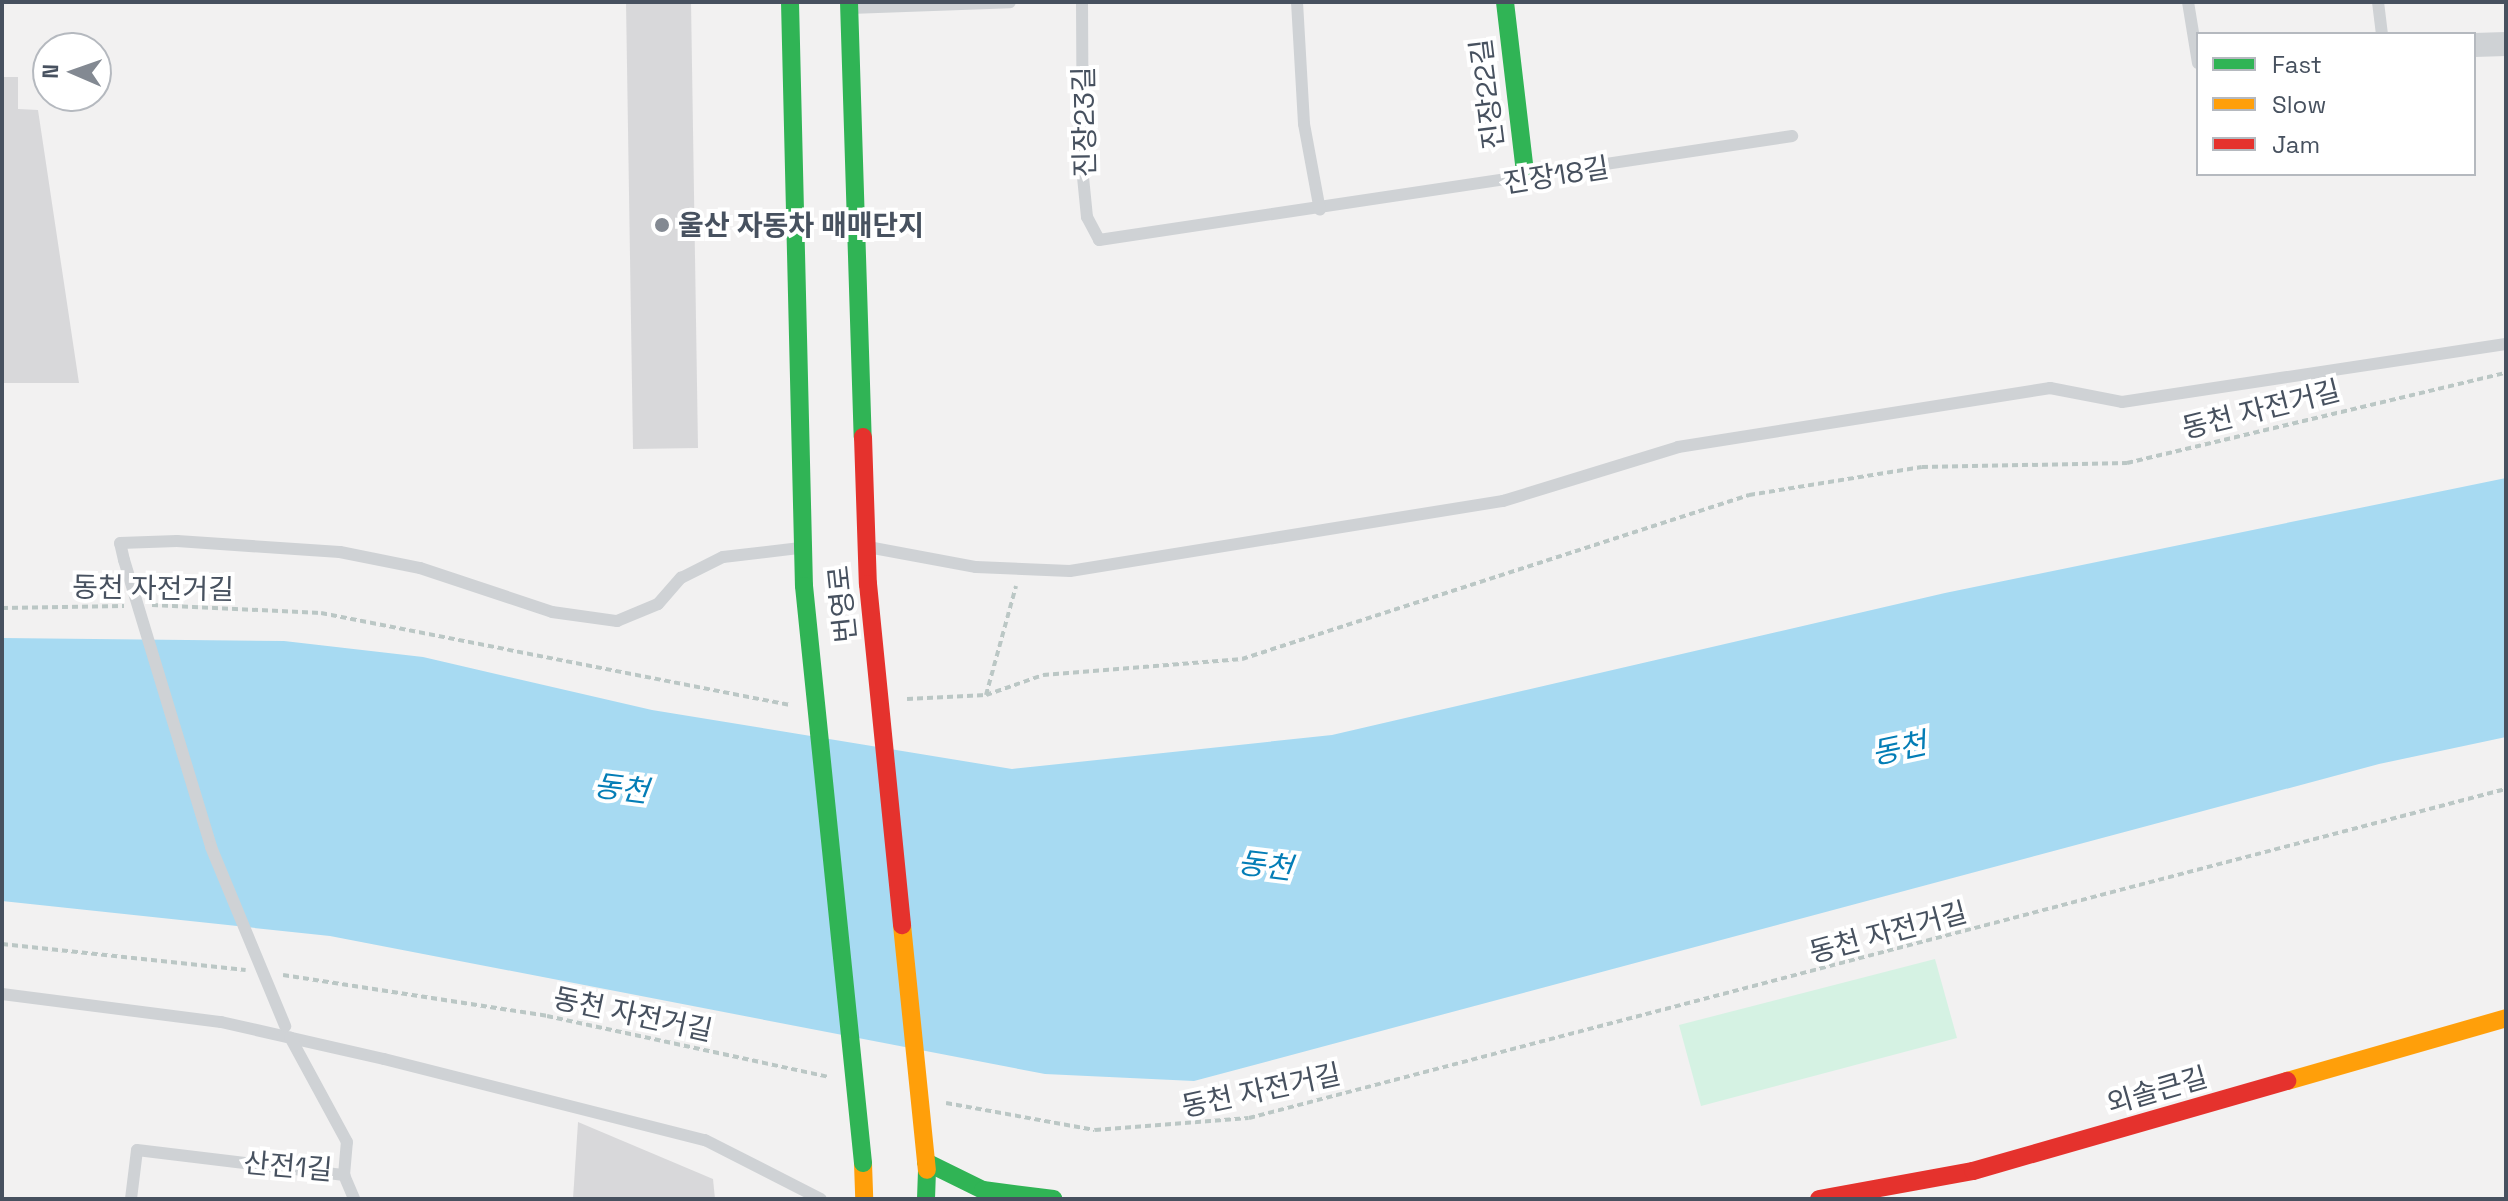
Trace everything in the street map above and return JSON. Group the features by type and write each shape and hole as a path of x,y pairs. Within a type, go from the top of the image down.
{"main road":[{"name":"번영로","path":"790,2 804,586 863,1163 864,1199"},
{"name":"진장22길","path":"1505,2 1526,180"},
{"name":"번영로","path":"850,5 865,546 927,1166 926,1199"},
{"name":"외솔큰길","path":"1819,1199 1973,1171 2506,1018"},
{"path":"927,1166 983,1190 1053,1199"}],"street":[{"path":"2476,45 2506,44"}],"lane":[{"path":"850,5 1010,2"},
{"name":"진장23길","path":"1082,2 1083,177 1087,217 1099,240"},
{"path":"1297,2 1304,124 1320,210"},
{"path":"2188,2 2196,51"},
{"path":"2378,2 2382,32"},
{"name":"진장18길","path":"1099,240 1526,180 1792,136"},
{"path":"865,546 976,567 1070,571 1503,501 1678,447 2050,388 2122,402 2506,344"},
{"name":"산전1길","path":"131,1199 137,1150 344,1175 347,1142 291,1040 205,832 120,543 177,541 340,552 420,568 552,612 617,621 658,604 681,578 723,557 802,548"},
{"path":"2,994 221,1022 705,1140 821,1199"},
{"path":"344,1175 354,1199"}],"path":[{"name":"동천 자전거길","path":"901,700 986,695 1043,675 1169,668 1300,644 1749,495 1922,467 2127,463 2506,373"},
{"path":"986,695 1017,582"},
{"name":"동천 자전거길","path":"2,608 321,613 799,704"},
{"name":"동천 자전거길","path":"935,1100 1095,1130 1249,1118 2506,789"},
{"path":"2,944 264,972"},
{"name":"동천 자전거길","path":"280,975 547,1016 846,1081"}],"green space":[{"path":"1935,959 1957,1038 1701,1106 1679,1025"}],"water":[{"name":"동천","path":"2506,478 2506,737 2379,764 1194,1081 1045,1074 330,936 2,901 2,638 284,641 423,657 652,710 1012,769 1332,735 1945,593"}],"building":[{"name":"울산 자동차 매매단지","path":"626,2 691,2 698,448 633,449"},
{"path":"2,77 18,77 18,109 38,112 79,383 2,383"},
{"path":"578,1122 713,1179 715,1199 573,1199"}],"traffic: fast":[{"path":"790,2 804,586"},
{"path":"849,2 863,437"},
{"path":"1505,2 1526,180"},
{"path":"804,586 863,1163"},
{"path":"926,1162 983,1190 1053,1199"},
{"path":"926,1199 927,1170"}],"traffic: slow":[{"path":"902,925 927,1170"},
{"path":"2287,1081 2506,1018"},
{"path":"863,1163 864,1199"}],"traffic: jam":[{"path":"863,437 868,584"},
{"path":"868,584 902,925"},
{"path":"1819,1199 1973,1171 2287,1081"}],"place":[{"name":"울산 자동차 매매단지","path":"662,225"}]}
